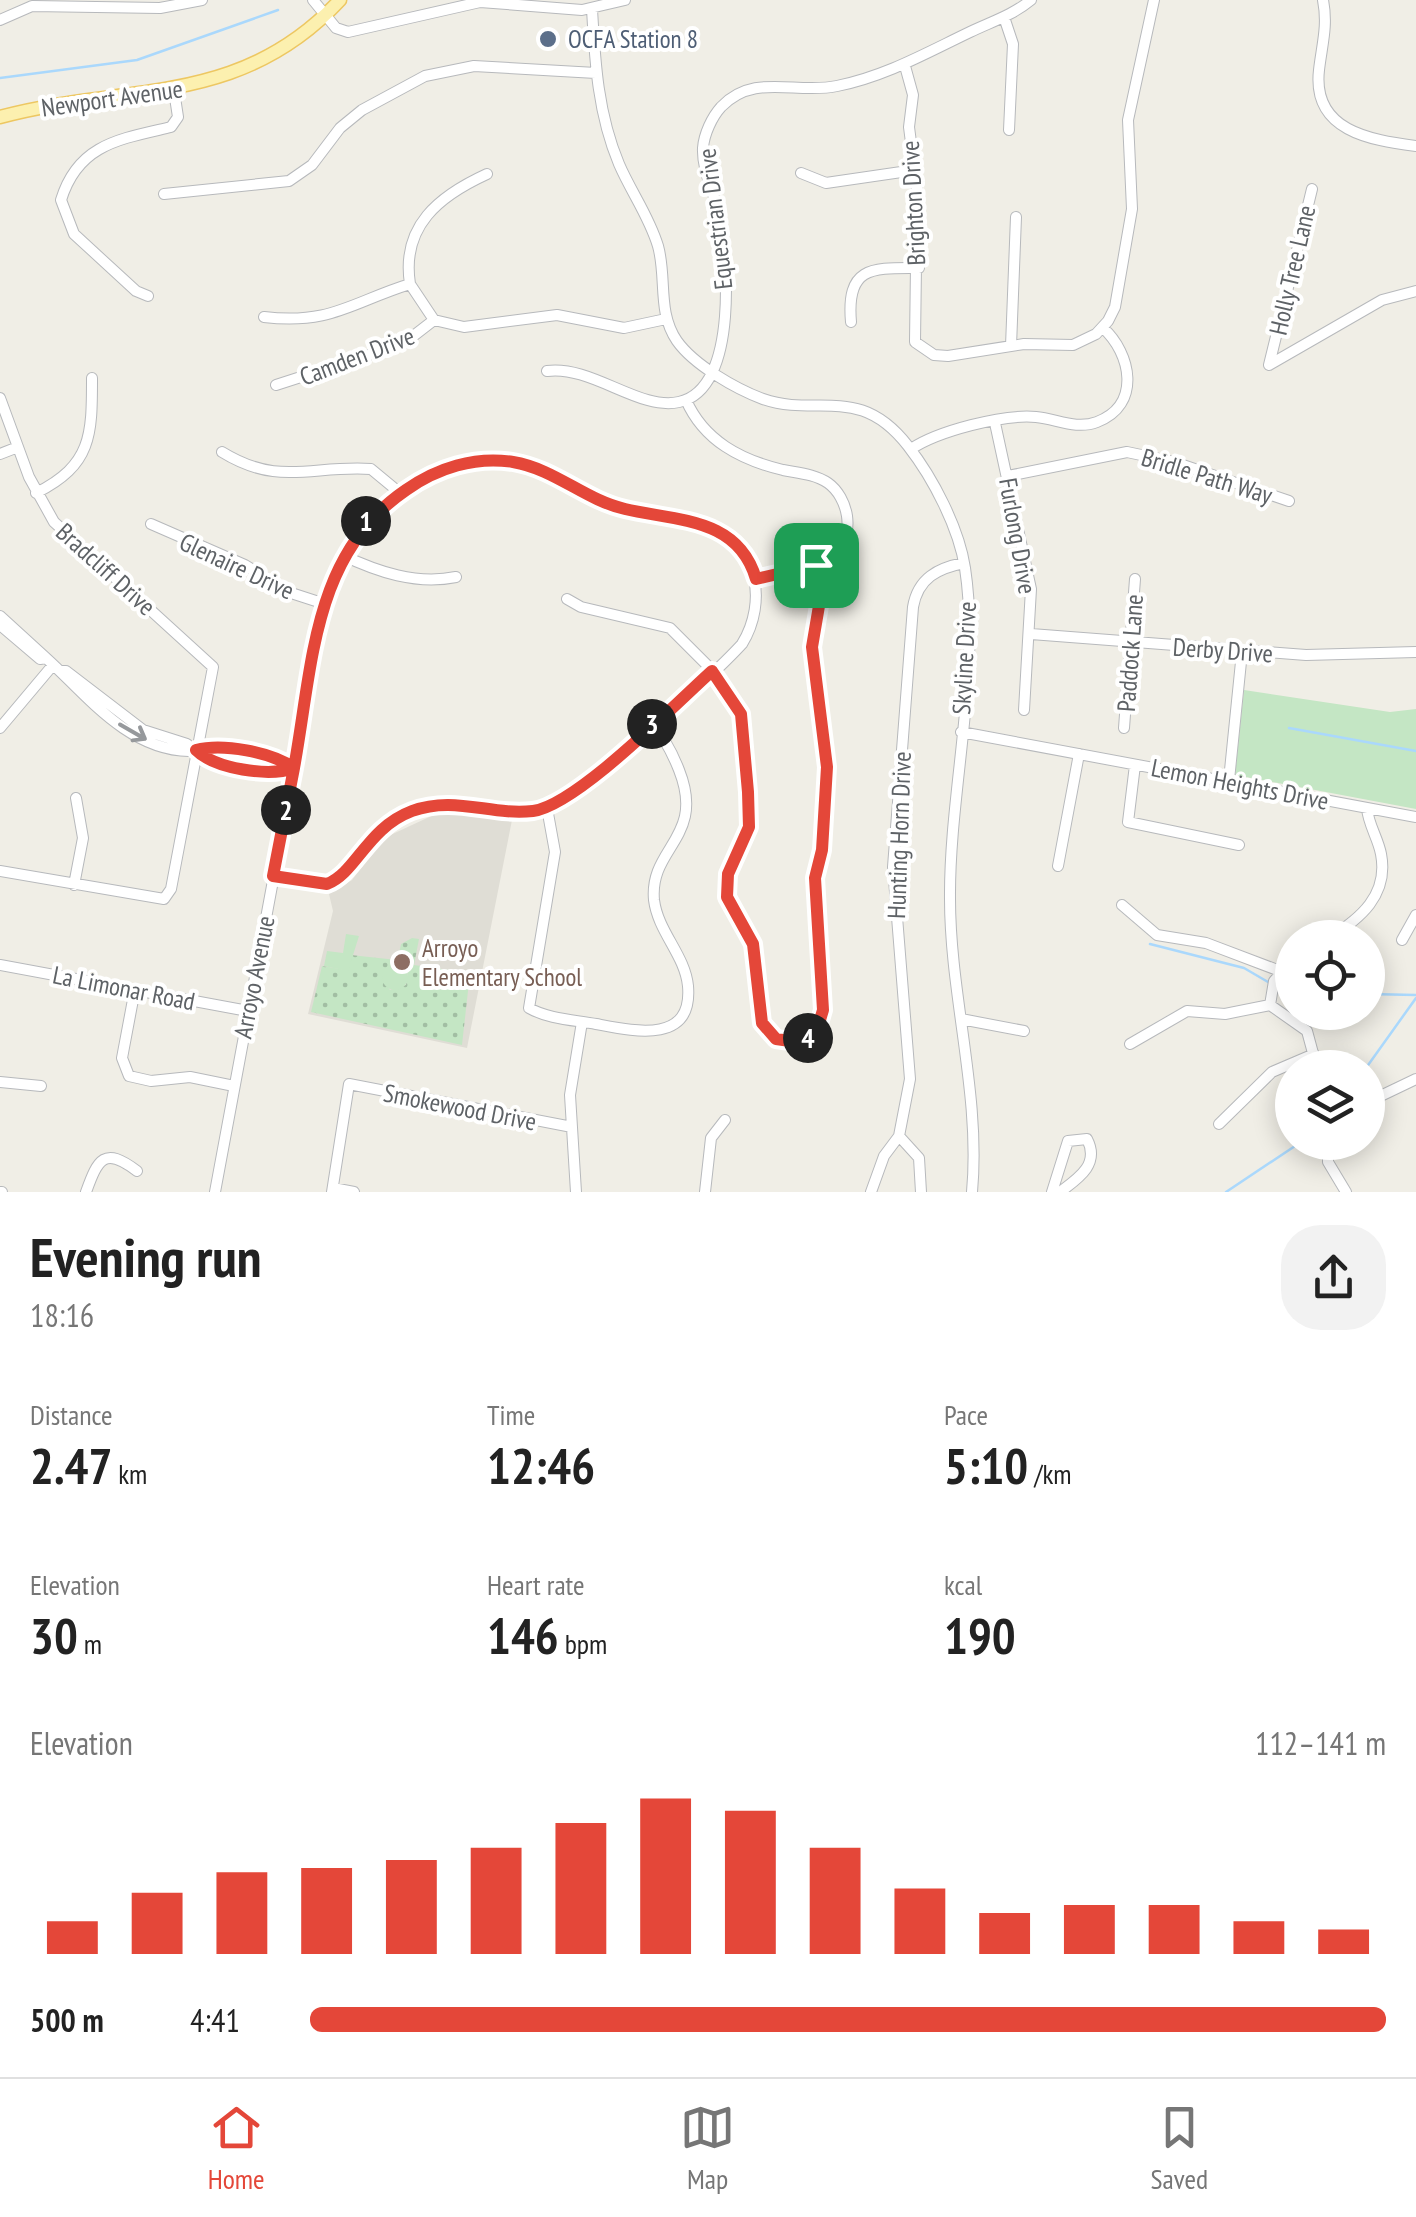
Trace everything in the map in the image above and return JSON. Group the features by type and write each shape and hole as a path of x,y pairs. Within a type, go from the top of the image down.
{"main road":[{"name":"Newport Avenue","path":"0,117 174,91 238,71 290,42 340,0"}],"street":[{"path":"0,20 32,3 160,8 202,0"},
{"path":"313,0 348,32 480,2 592,10 626,0"},
{"name":"Equestrian Drive","path":"712,370 724,344 725,315 721,231 703,147 713,118 729,100 749,88 833,88 905,66 1004,18 1031,0"},
{"path":"1016,218 1011,346 1073,345 1103,328 1115,307 1129,232 1133,195 1128,120 1154,0"},
{"path":"1323,0 1328,22 1318,87 1328,113 1355,136 1416,146"},
{"path":"487,174 428,209 411,252 410,284 434,320 464,328 558,315 624,328 666,319 656,241 614,152 596,73 592,10"},
{"path":"1004,18 1014,55 1009,130"},
{"path":"164,194 289,182 312,165 340,128 362,110 425,76 474,66 596,73"},
{"name":"Brighton Drive","path":"905,66 913,95 909,127 915,170 916,342 922,350 948,356 1011,346"},
{"path":"148,296 136,291 74,234 61,200 74,169 103,144 171,127 178,116 174,91"},
{"path":"801,173 826,183 915,170"},
{"name":"Holly Tree Lane","path":"1312,188 1270,365 1382,300 1416,290"},
{"path":"851,322 850,293 860,277 878,268 918,268"},
{"path":"264,317 289,320 328,316 410,284"},
{"name":"Skyline Drive","path":"666,319 681,346 712,370 773,402 830,403 862,411 886,424 910,450 948,518 964,563 969,611 950,879 974,1151 972,1192"},
{"name":"Camden Drive","path":"276,386 403,344 434,320"},
{"path":"910,450 944,432 1034,417 1077,425 1108,416 1122,400 1128,368 1124,351 1103,328"},
{"path":"547,371 580,373 664,403 686,400 712,370"},
{"path":"36,493 70,473 86,450 91,430 92,378"},
{"name":"Bradcliff Drive","path":"0,398 36,493 70,540 213,667 193,750"},
{"path":"273,876 320,884 335,881 373,835 399,817 425,807 453,802 523,812 546,808 576,791 748,635 755,616 756,579 816,565 837,551 845,535 847,516 839,494 818,478 759,463 726,448 700,426 686,400"},
{"name":"Furlong Drive","path":"995,424 1025,546 1031,634 1024,710"},
{"path":"0,454 18,447"},
{"path":"222,452 244,465 286,475 371,469 400,493"},
{"name":"Bridle Path Way","path":"1008,476 1100,454 1136,452 1289,501"},
{"name":"Arroyo Avenue","path":"215,1192 325,604 342,555 367,520 400,493 453,466 489,460 528,465 604,503 713,527 744,553 756,579"},
{"name":"Glenaire Drive","path":"152,524 244,565 288,592 325,604"},
{"path":"342,555 391,575 427,580 456,577"},
{"name":"Hunting Horn Drive","path":"871,1192 884,1156 899,1136 910,1079 893,866 913,607 916,592 928,577 964,563"},
{"path":"566,599 581,608 670,628 712,671 741,714 749,827 728,874 727,897 753,944 762,1023 776,1039 797,1042 817,1030 823,1010 815,878 822,850 827,767 812,647 820,600 816,565"},
{"name":"Paddock Lane","path":"1124,728 1136,579"},
{"path":"0,616 97,708 136,736 162,747 193,750"},
{"path":"0,625 40,659 53,665"},
{"name":"Derby Drive","path":"1031,634 1242,652 1416,652"},
{"path":"1229,780 1242,652"},
{"path":"0,728 53,665"},
{"path":"546,808 555,852 529,1008 582,1022 658,1032 680,1018 688,999 686,973 661,926 654,898 658,877 685,824 689,803 670,748 652,724"},
{"name":"Lemon Heights Drive","path":"961,732 1416,818"},
{"path":"193,750 206,760 279,774 294,768"},
{"path":"0,871 164,899 170,889 193,750"},
{"path":"1058,866 1079,754"},
{"path":"1135,764 1128,822 1238,844"},
{"path":"74,885 83,838 76,798"},
{"path":"1354,920 1367,911 1379,886 1381,855 1367,808"},
{"path":"1122,905 1157,935 1206,943 1275,969"},
{"path":"1402,940 1416,915"},
{"name":"La Limonar Road","path":"0,965 248,1012"},
{"path":"1270,1005 1269,991 1275,980"},
{"path":"135,990 122,1058 130,1076 152,1081 190,1076 234,1086"},
{"path":"1130,1044 1186,1011 1225,1014 1270,1005 1306,1031 1312,1050"},
{"path":"961,1019 1024,1031"},
{"path":"576,1192 571,1084 582,1022"},
{"path":"1219,1124 1260,1082 1275,1073"},
{"path":"1385,1094 1416,1079"},
{"path":"0,1082 41,1086"},
{"name":"Smokewood Drive","path":"332,1190 349,1084 572,1127"},
{"path":"704,1192 711,1138 726,1120"},
{"path":"899,1136 918,1158 921,1192"},
{"path":"1087,1138 1092,1152 1084,1175 1056,1192 1066,1144 1087,1138"},
{"path":"86,1192 94,1168 106,1158 118,1158 137,1171"},
{"path":"1328,1160 1346,1192"},
{"path":"332,1190 354,1192"}],"shaded area":[{"name":"Arroyo Elementary School","path":"440,812 512,820 467,1048 308,1014 333,911 329,894 352,880 384,838"}],"green space":[{"path":"1244,690 1390,712 1416,709 1416,809 1235,775"},
{"path":"346,934 359,936 348,971 324,966 327,951 343,953"},
{"path":"419,939 414,965 470,973 462,1045 311,1012 322,966 347,970 351,955 397,960 383,980 390,990 406,985 408,974 398,958 401,944"},
{"path":"395,964 404,968 408,977 404,986 395,990 386,986 382,977 386,968"}],"waterway":[{"path":"0,78 137,60 278,10"},
{"path":"1289,728 1416,751"},
{"path":"1150,944 1244,968 1268,982"},
{"path":"1385,994 1416,995"},
{"path":"1379,1050 1416,998"},
{"path":"1226,1192 1275,1159"}],"place":[{"name":"OCFA Station 8","path":"548,39"},
{"name":"Arroyo Elementary School","path":"402,962"}],"route":[{"path":"816,565 756,579 744,553 713,527 604,503 528,465 489,460 453,466 416,483 374,513 342,555 325,604 294,768 281,759 211,746 196,750 206,760 279,774 294,768 273,876 327,884 346,871 373,835 410,812 453,802 523,812 558,804 712,671 736,701 741,714 748,792 749,827 728,874 727,897 753,944 762,1023 776,1039 797,1042 817,1030 823,1010 815,878 822,850 827,767 812,647 820,600 816,565"}]}
